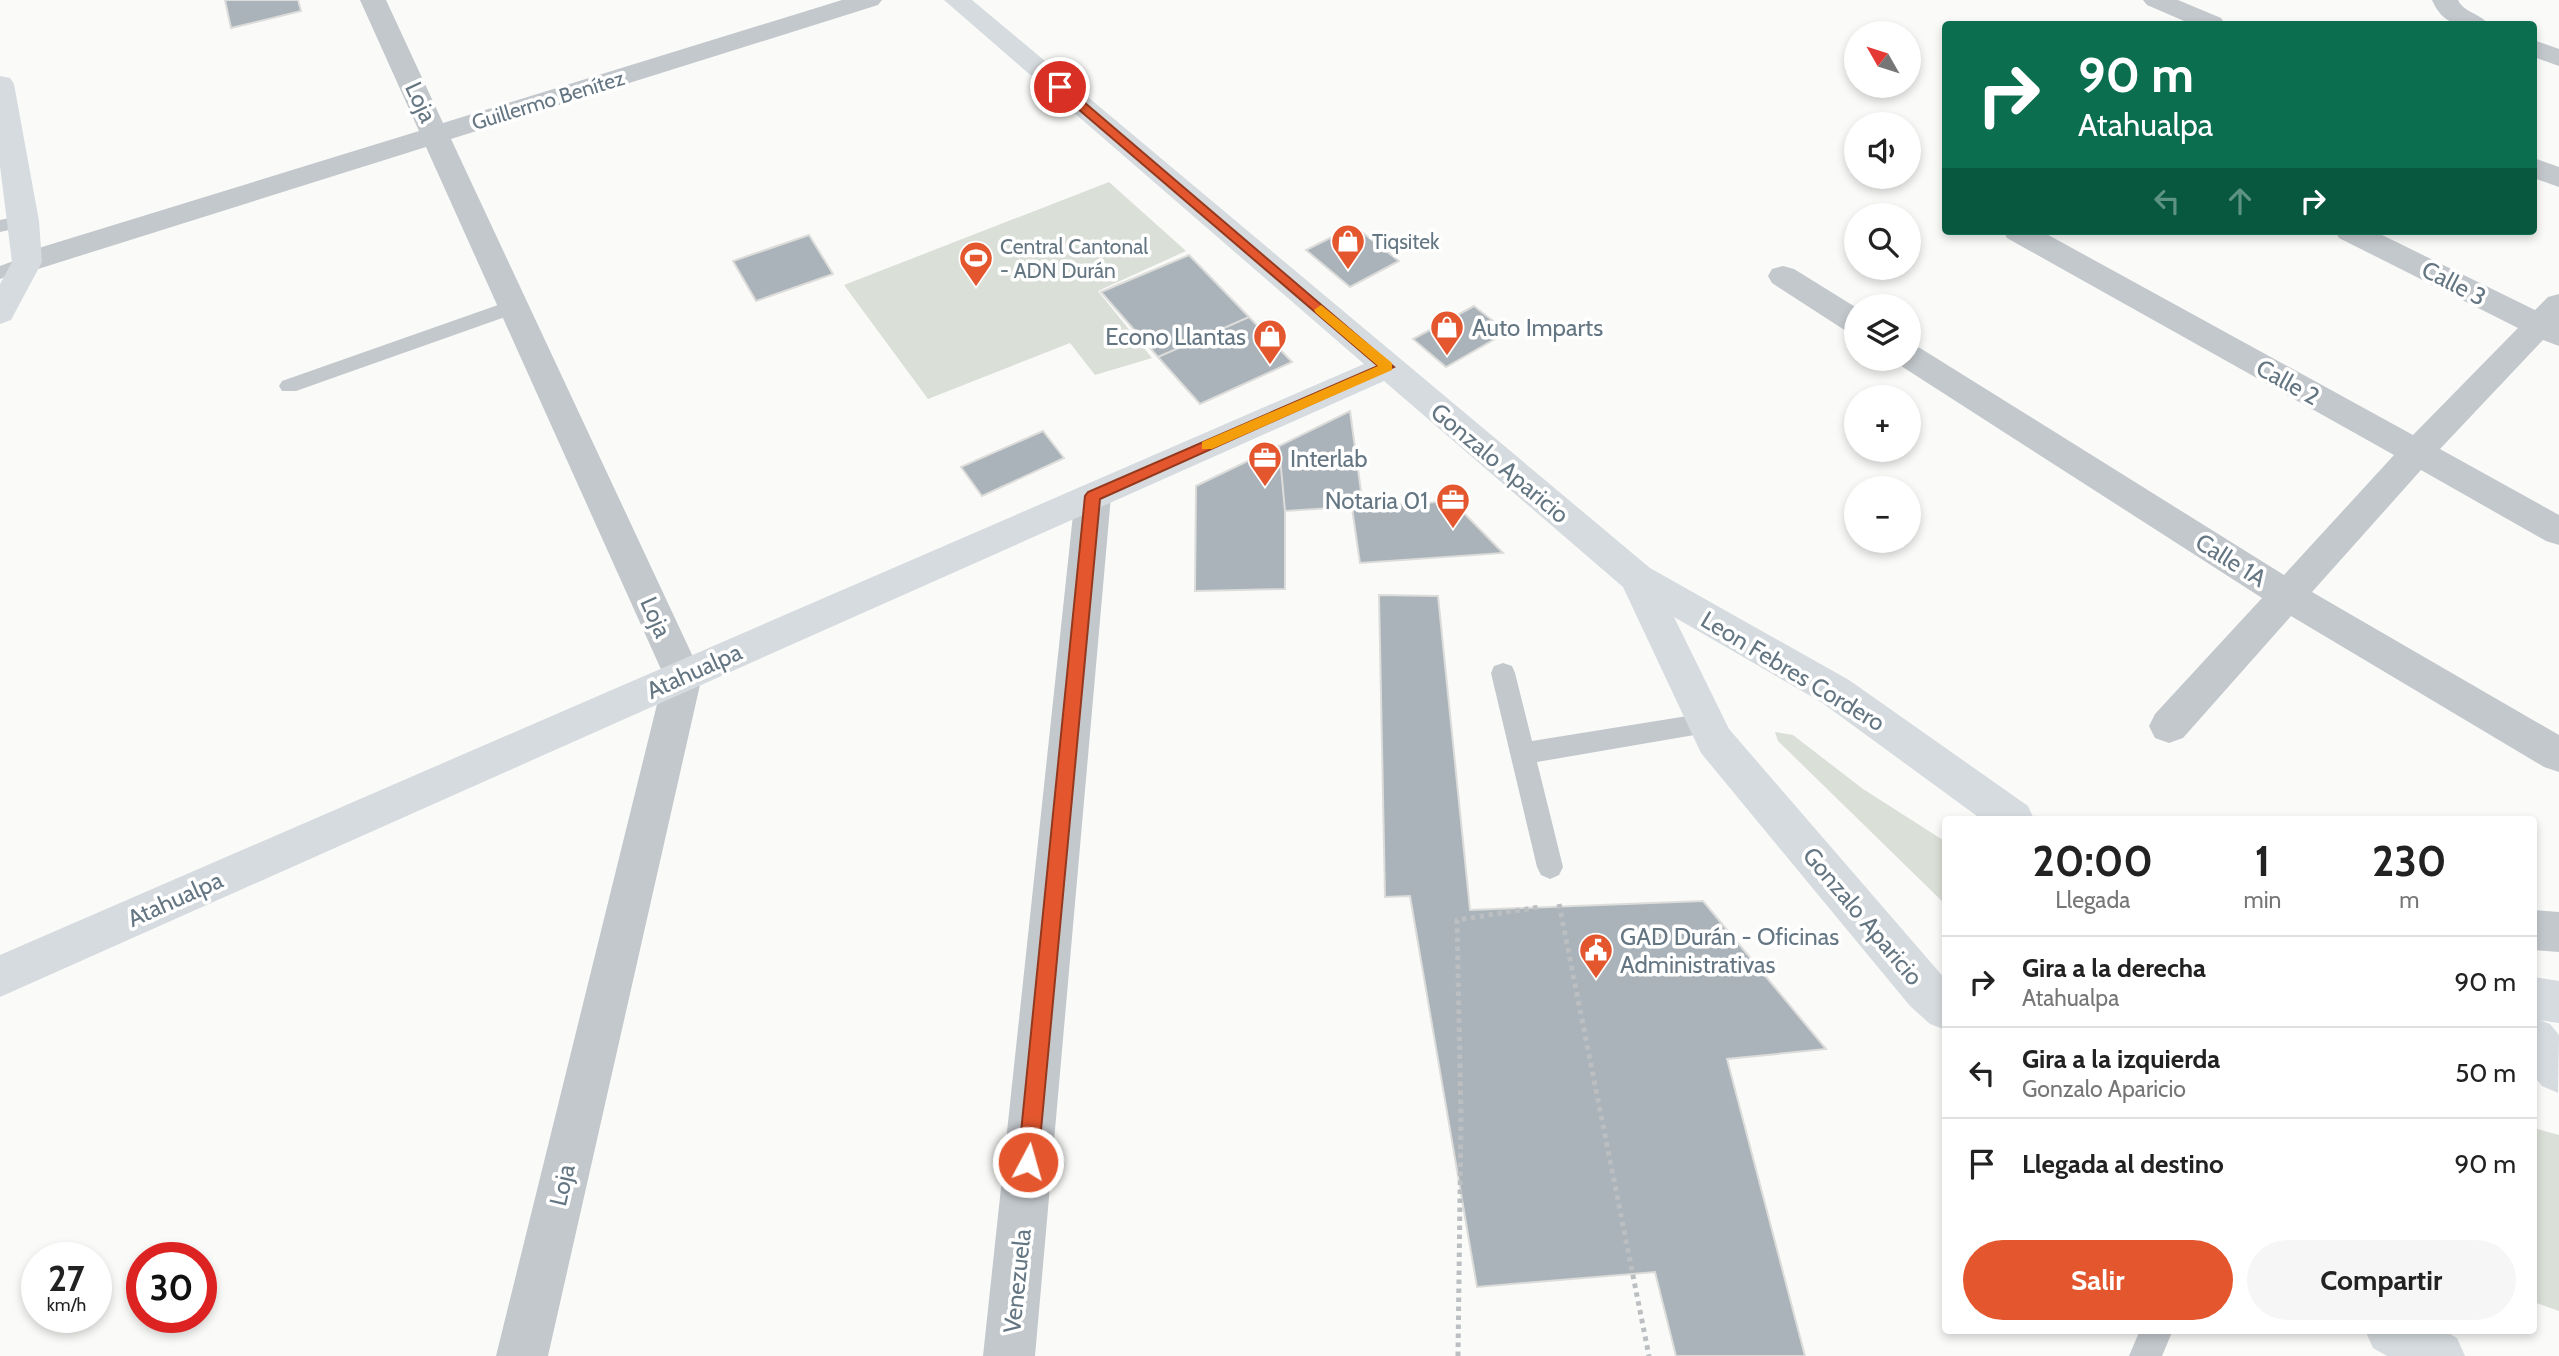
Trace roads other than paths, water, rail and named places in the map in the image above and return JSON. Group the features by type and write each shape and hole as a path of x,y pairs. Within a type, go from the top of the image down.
{"street":[{"name":"Loja","path":"373,0 683,676 522,1356"},
{"name":"Guillermo Benítez","path":"13,267 869,0"},
{"name":"Gonzalo Aparicio","path":"957,0 1637,578 1715,741 1926,991 1942,1005"},
{"path":"2156,0 2205,21"},
{"path":"2448,6 2470,21"},
{"path":"2537,49 2559,58"},
{"path":"0,84 13,267 0,313"},
{"path":"2537,168 2559,178"},
{"name":"Calle 2","path":"2025,235 2559,531"},
{"name":"Calle 3","path":"2359,235 2552,321"},
{"path":"1783,276 1844,315"},
{"path":"2169,726 2416,453 2552,321"},
{"name":"Calle 1A","path":"1921,364 2287,595 2558,755"},
{"name":"Atahualpa","path":"0,976 1387,367"},
{"name":"Venezuela","path":"1009,1356 1093,496"},
{"name":"Leon Febres Cordero","path":"1637,578 1836,691 2009,816"},
{"path":"2537,930 2559,932"},
{"path":"2537,998 2559,1002"},
{"path":"2398,1334 2439,1356"}],"lane":[{"path":"289,386 515,306"},
{"path":"1503,673 1550,867"},
{"path":"1523,753 1636,737 1706,723"},
{"path":"2145,1356 2155,1334"}],"place":[{"name":"Tiqsitek","path":"1348,271"},
{"name":"Central Cantonal - ADN Durán","path":"976,288"},
{"name":"Auto Imparts","path":"1447,357"},
{"name":"Econo Llantas","path":"1270,366"},
{"name":"Interlab","path":"1265,488"},
{"name":"Notaria 01","path":"1453,530"},
{"name":"GAD Durán - Oficinas Administrativas","path":"1596,980"}]}
